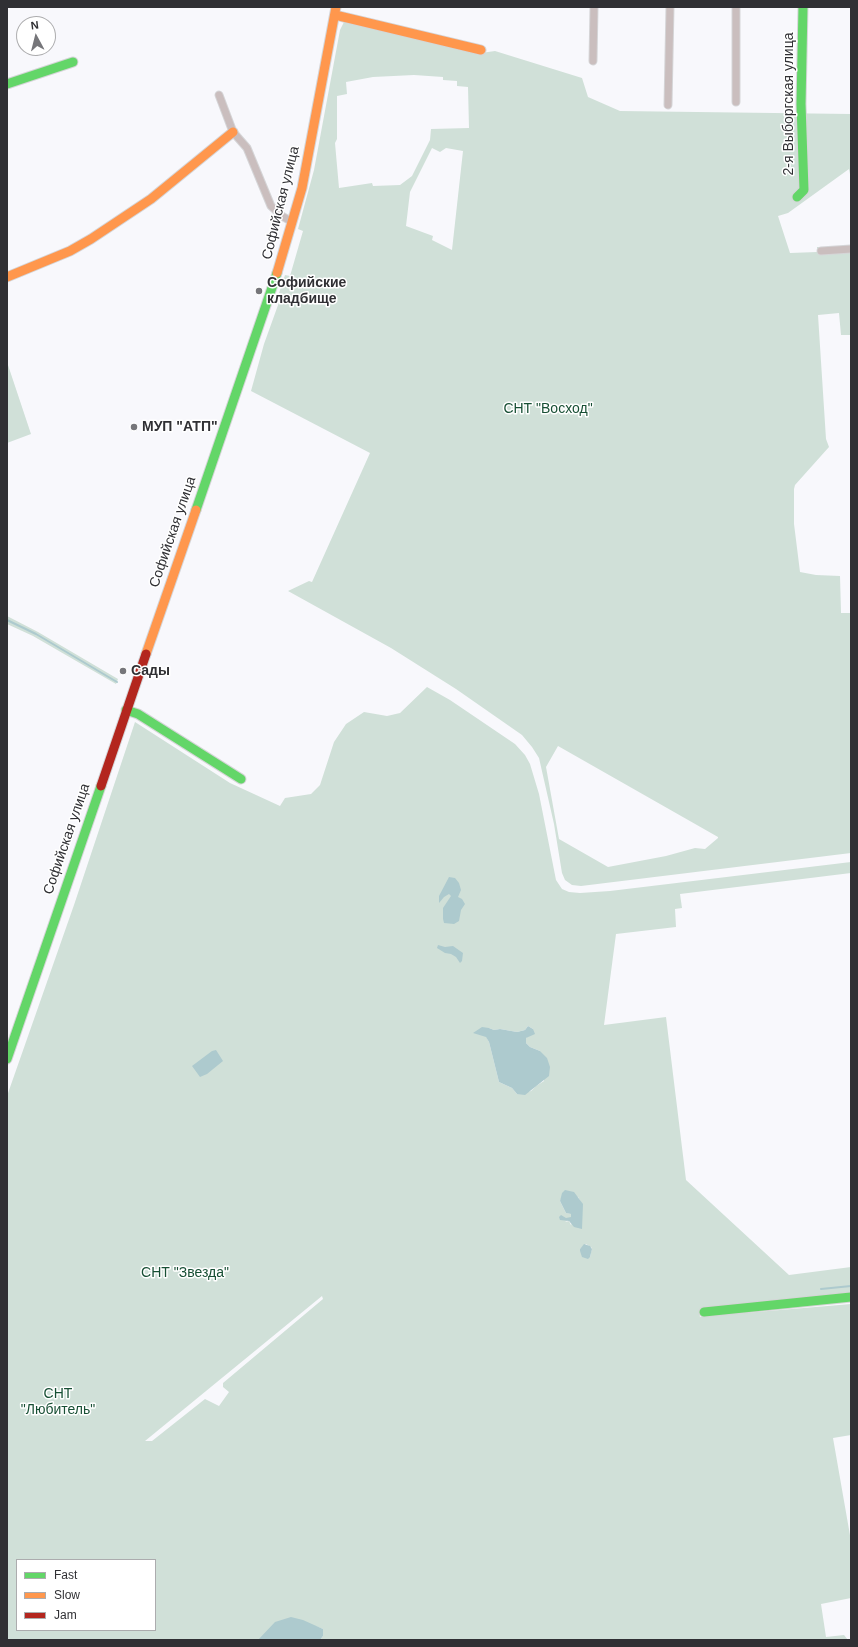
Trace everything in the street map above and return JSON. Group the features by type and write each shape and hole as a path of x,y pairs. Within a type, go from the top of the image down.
{"main road":[{"name":"2-я Выборгская улица","path":"796,197 804,190 801,104 803,7"},
{"path":"336,11 481,50"},
{"name":"Софийская улица","path":"7,1059 272,290 304,177 336,11"},
{"path":"7,84 73,62"},
{"path":"7,278 70,251 91,239 151,199 233,132"},
{"path":"126,710 138,714 241,779"},
{"path":"704,1312 851,1297"}],"street":[{"path":"593,62 594,7"},
{"path":"668,105 670,7"},
{"path":"736,7 736,102"},
{"path":"219,95 233,132 247,148 272,206 282,216 292,222"},
{"path":"821,251 851,249"}],"green space":[{"name":"СНТ \"Восход\"","path":"349,21 481,53 495,51 582,78 588,97 620,111 851,114 851,179 849,169 788,213 778,216 790,253 817,252 817,247 851,247 851,335 841,335 839,313 818,315 826,439 829,447 795,485 794,524 800,572 816,575 840,576 841,613 851,613 851,853 581,886 572,885 565,880 562,873 554,824 539,758 522,735 456,689 391,648 288,591 309,581 312,582 370,453 251,391 264,344 282,294 279,293 285,275 290,276 303,231 298,229 314,170 340,30 344,22","holes":["414,75 443,77 443,80 457,81 457,86 468,87 469,128 431,129 430,140 412,176 400,185 373,186 372,183 339,188 335,143 337,139 337,96 347,94 346,82 373,77","432,148 440,152 446,148 463,151 452,250 432,240 433,236 406,226 410,192","558,746 718,838 705,849 695,848 666,856 608,867 559,839 546,767"]},
{"path":"7,362 31,434 7,443"},
{"path":"7,616 38,632 118,679 116,684 33,636 7,624"},
{"path":"427,687 450,700 515,744 525,755 530,764 539,794 556,880 562,889 569,892 580,893 610,891 851,862 851,873 680,894 682,908 675,909 676,927 616,934 604,1025 666,1017 686,1180 789,1275 851,1267 851,1292 705,1308 699,1311 700,1317 851,1304 851,1435 833,1438 851,1541 851,1598 821,1604 826,1637 844,1635 848,1640 320,1640 323,1636 323,1629 315,1626 258,1640 7,1640 7,1096 74,905 135,722 230,783 280,806 285,798 311,794 320,785 334,742 346,724 364,712 387,716 400,713","holes":["528,1026 533,1029 526,1038 526,1043 530,1047 540,1051 544,1081 531,1091 517,1094 512,1088 499,1082 489,1042 486,1036 489,1028 494,1030 500,1029 517,1032 525,1030","578,1197 582,1204 571,1225 569,1221 565,1222 571,1218 572,1214 566,1213 560,1201 561,1199","586,1244 592,1248 590,1257 580,1251 580,1249","322,1296 323,1299 223,1383 223,1387 229,1392 219,1406 205,1399 152,1441 145,1441"]}],"water":[{"path":"449,877 455,878 459,883 461,890 458,897 462,899 465,904 461,910 459,921 454,924 444,923 443,919 443,908 451,896 449,894 439,903 439,896"},
{"path":"438,945 445,947 453,946 463,953 462,961 460,963 456,957 437,948"},
{"path":"528,1026 533,1029 535,1034 526,1038 526,1043 530,1047 540,1051 547,1058 550,1067 549,1076 525,1095 517,1094 512,1088 499,1082 489,1042 486,1037 473,1033 482,1027 494,1030 500,1029 517,1032 525,1030"},
{"path":"216,1050 223,1061 207,1074 200,1077 192,1066 212,1051"},
{"path":"565,1190 574,1192 583,1204 582,1229 574,1227 569,1221 560,1220 559,1217 561,1215 566,1218 571,1217 571,1214 566,1213 560,1201 562,1193"},
{"path":"584,1244 590,1246 592,1249 588,1259 582,1257 580,1251"},
{"path":"291,1617 303,1620 323,1629 323,1636 320,1640 258,1640 275,1622"}],"waterway":[{"path":"7,620 36,634 117,682"},
{"path":"821,1289 851,1286"}],"traffic: fast":[{"path":"797,197 804,190 801,104 803,7"},
{"path":"7,84 73,62"},
{"path":"196,510 277,273"},
{"path":"126,710 138,714 241,779"},
{"path":"7,1059 101,786"},
{"path":"704,1312 851,1297"}],"traffic: slow":[{"path":"277,273 302,188 336,7"},
{"path":"335,15 481,50"},
{"path":"7,277 70,251 91,239 151,199 233,132"},
{"path":"146,654 196,510"}],"traffic: jam":[{"path":"101,786 146,654"}],"place":[{"name":"Софийские кладбище","path":"259,291"},
{"name":"МУП \"АТП\"","path":"134,427"},
{"name":"Сады","path":"123,671"}],"park label":[{"name":"СНТ \"Звезда\"","path":"185,1273"},
{"name":"СНТ \"Любитель\"","path":"58,1402"}]}
